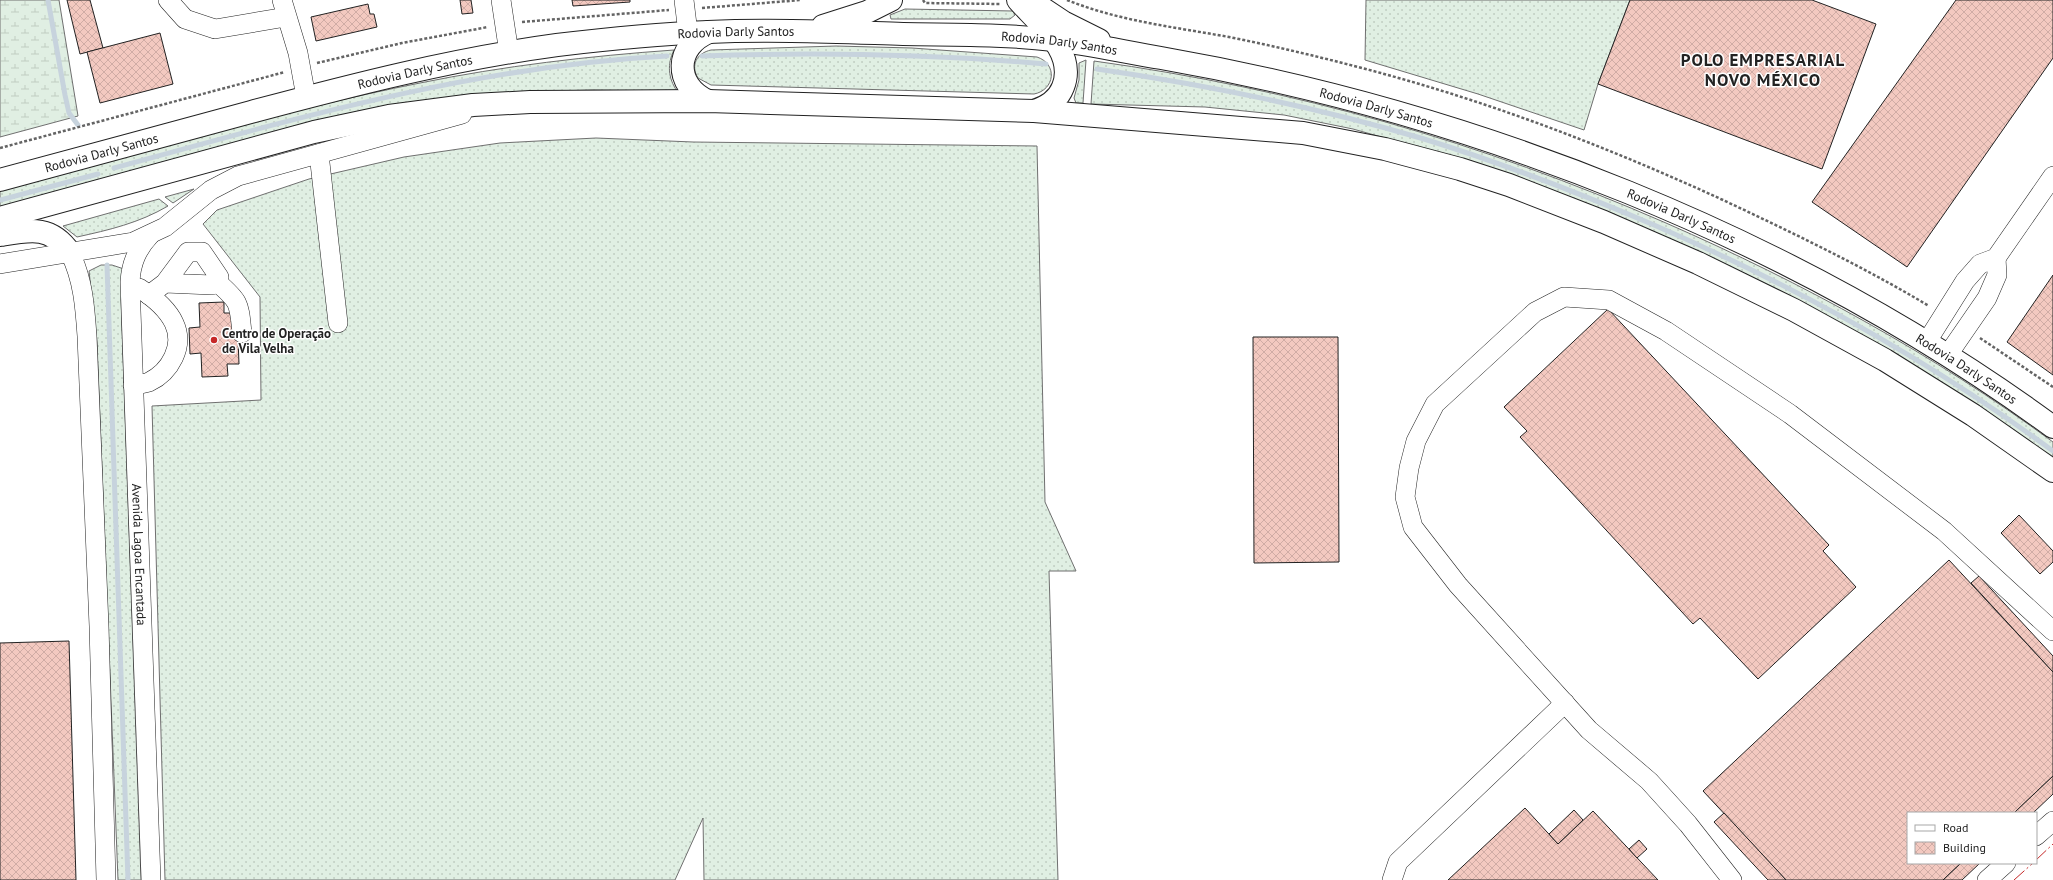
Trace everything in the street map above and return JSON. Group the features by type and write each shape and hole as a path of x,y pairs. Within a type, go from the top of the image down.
{"main road":[{"path":"801,31 846,20 891,0"},
{"path":"1023,1 1059,47 1066,63 1065,81 1057,98 1050,104 1034,111"},
{"path":"1023,1 1103,42 1148,56"},
{"name":"Rodovia Darly Santos","path":"0,180 306,97 428,67 592,41 699,32 801,31 960,35 1052,40 1221,69 1330,93 1423,119 1521,151 1618,189 1760,252 1857,303 1926,343 1993,385 2053,427"},
{"path":"699,32 684,57 683,66 687,84 699,97 708,101"},
{"path":"0,218 314,132 360,121 424,110 502,103 708,101 1034,111 1303,132 1385,149 1460,169 1509,185 1604,222 1698,263 1840,334 1930,387 2053,472"},
{"path":"0,235 30,230 42,231 60,241 70,253"}],"street":[{"path":"168,0 185,19 215,29 284,9 298,53 306,97"},
{"path":"501,0 509,53"},
{"path":"684,0 699,32"},
{"path":"0,264 133,242 150,235 177,219 211,190 238,176 502,103"},
{"path":"319,154 338,324"},
{"path":"1926,343 1965,281 1980,264 1996,258 2053,176"},
{"name":"Avenida Lagoa Encantada","path":"150,235 137,252 132,266 130,282 151,880"},
{"path":"149,295 165,283 188,252 202,252 219,277 217,282 212,285 165,283"},
{"path":"70,253 81,283 87,336 99,626 106,880"},
{"path":"1947,356 1987,298 1997,275 1996,258"},
{"path":"130,282 149,295 166,311 174,324 178,337 176,353 169,366 158,377 147,383 133,385"},
{"path":"217,282 235,297 240,309 242,333"},
{"path":"1732,880 1688,824 1649,780 1589,730 1458,585 1413,527 1406,497 1409,468 1416,441 1434,404 1535,312 1564,297 1609,300 1666,331 1790,414 1944,531 2053,631"},
{"path":"1392,880 1398,862 1565,703"},
{"path":"2037,835 2053,821"},
{"path":"1987,880 2005,864"}],"path":[{"path":"923,0 925,3 1023,1"}],"green space":[{"path":"0,0 59,0 78,116 0,137"},
{"path":"1366,0 1630,0 1598,84 1584,130 1478,94 1365,60"},
{"path":"905,9 1013,11 1015,15 1010,19 891,19 890,15"},
{"path":"836,46 912,48 1037,57 1044,60 1048,65 1051,71 1051,77 1046,88 1041,92 1034,94 711,85 698,78 695,69 696,60 702,54 711,50"},
{"path":"674,50 670,60 670,76 677,91 592,90 520,92 0,209 0,191 314,106 420,83 514,67 610,55"},
{"path":"1086,60 1083,103 1076,103 1074,98 1079,80 1079,63"},
{"path":"1094,61 1242,87 1315,103 1386,122 1527,167 1666,223 1817,295 1914,350 2008,410 2053,442 2053,459 1979,407 1463,160 1353,129 1284,115 1205,107 1091,104"},
{"path":"596,138 693,142 1037,146 1045,502 1076,571 1049,571 1058,880 704,880 703,818 675,880 165,880 152,406 261,400 260,297 203,224 217,210 309,179 404,157 500,143"},
{"path":"194,189 173,203 165,197"},
{"path":"159,199 168,206 146,217 112,229 77,237 63,226"},
{"path":"101,265 112,265 124,269 121,300 141,880 118,880 97,342 89,271"}],"building":[{"path":"67,0 90,0 103,48 80,54"},
{"path":"460,0 471,0 473,13 462,14"},
{"path":"572,0 630,0 630,2 573,6"},
{"path":"1630,0 1812,0 1876,24 1822,169 1598,84"},
{"path":"1956,0 2053,0 2053,58 1907,267 1812,202"},
{"path":"368,4 370,14 374,14 377,27 316,41 311,17"},
{"path":"160,33 173,84 100,103 87,52"},
{"path":"2053,275 2053,375 2007,342"},
{"name":"Centro de Operação de Vila Velha","path":"224,302 224,313 237,313 239,364 227,364 228,376 202,377 201,353 190,354 189,328 200,327 199,303"},
{"path":"1608,309 1829,545 1823,551 1856,587 1758,679 1700,618 1693,624 1520,437 1527,431 1504,407"},
{"path":"1253,337 1338,337 1339,562 1254,563"},
{"path":"2019,515 2053,551 2053,562 2040,574 2001,533"},
{"path":"1949,560 2053,672 2053,776 2015,812 1907,812 1907,864 1960,864 1943,880 1786,880 1703,791"},
{"path":"1979,576 2053,656 2053,672 1971,583"},
{"path":"69,641 76,880 0,880 0,643"},
{"path":"2053,776 2053,794 2034,812 2015,812"},
{"path":"1525,808 1558,844 1593,811 1658,880 1448,880"},
{"path":"1574,810 1583,820 1558,844 1549,834"},
{"path":"1724,813 1786,880 1768,880 1714,822"},
{"path":"1639,840 1647,849 1637,858 1629,849"},
{"path":"1960,864 1979,864 1962,880 1943,880"}],"waterway":[{"path":"48,0 69,113 78,125"},
{"path":"702,56 831,54 917,56 1046,64"},
{"path":"114,168 319,113 457,83 526,71 596,62 667,56"},
{"path":"1097,69 1179,82 1262,98 1384,127 1482,158 1597,201 1707,248 1810,299 1958,386 2053,451"},
{"path":"0,200 98,174"},
{"path":"107,265 128,880"}],"power":[{"path":"2037,859 2053,844"},
{"path":"2014,880 2032,864"}],"place":[{"name":"Centro de Operação de Vila Velha","path":"214,340"}],"district":[{"name":"POLO EMPRESARIAL NOVO MÉXICO","path":"1763,70"}]}
